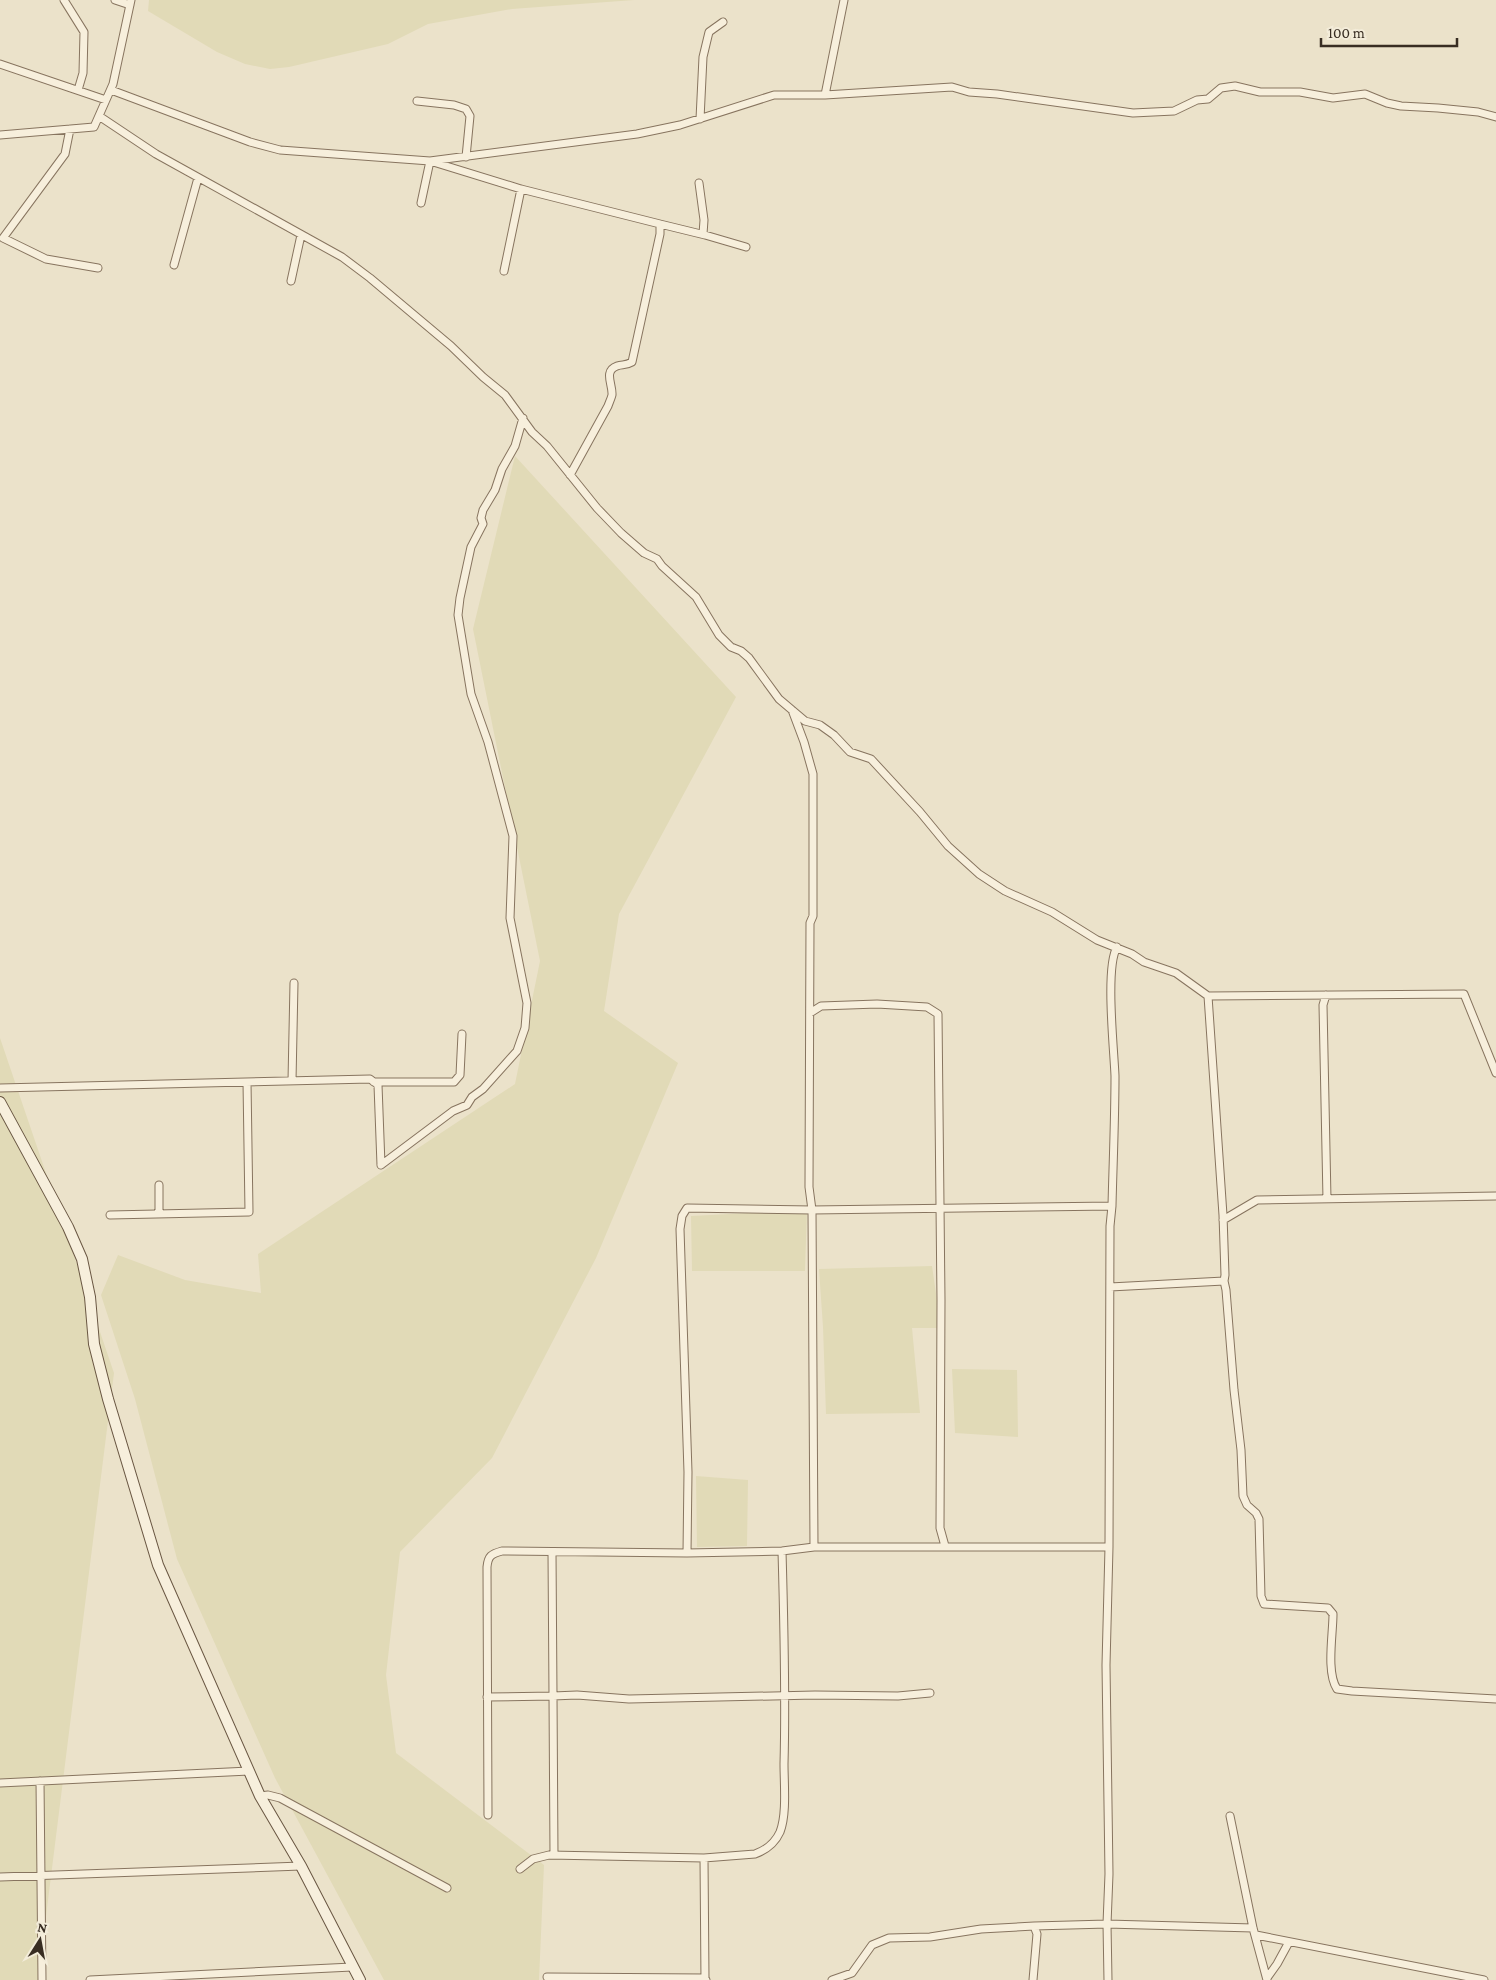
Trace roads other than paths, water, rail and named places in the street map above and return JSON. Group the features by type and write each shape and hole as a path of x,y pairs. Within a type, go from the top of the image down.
{"street":[{"path":"64,0 84,32 84,73 78,90"},
{"path":"0,134 94,127 111,90 130,2 115,0"},
{"path":"826,95 844,0"},
{"path":"700,119 703,57 709,32 723,22"},
{"path":"0,64 106,100"},
{"path":"111,90 250,142 280,150 430,161 636,134 680,125 774,95 826,95 952,86 969,92 997,94 1133,114 1174,111 1197,100 1208,99 1221,88 1235,86 1260,92 1300,92 1333,98 1365,94 1387,103 1401,106 1478,112 1496,117"},
{"path":"417,101 454,105 466,109 470,116 466,157"},
{"path":"99,116 156,154 342,257 451,346 505,395 597,508 621,533 657,560 696,597 718,635 731,647 741,651 749,658 779,699 805,721 820,725 834,735 850,752 871,759 920,812 948,846 979,874 1005,891 1052,912 1097,940 1132,954 1144,962 1176,973 1208,996 1464,994 1496,1073"},
{"path":"70,129 65,154 3,238 46,258 98,268"},
{"path":"430,161 521,189 703,234 746,247"},
{"path":"421,202 430,161"},
{"path":"174,265 198,178"},
{"path":"699,183 704,220 703,234"},
{"path":"504,271 521,189"},
{"path":"570,475 612,396 612,386 608,378 610,371 617,366 626,366 632,362 660,234 660,224"},
{"path":"291,281 301,235"},
{"path":"0,1088 370,1079 378,1085 381,1164 454,1111 467,1104 472,1097 483,1089 516,1051 525,1028 528,1003 510,918 514,836 471,694 458,615 471,547 483,524 481,518 483,510 495,490 502,469 515,446 523,418"},
{"path":"792,710 813,774 814,838 813,916 810,923 809,1188 812,1210 814,1547"},
{"path":"1108,1980 1107,1924 1110,1874 1106,1665 1109,1547 1110,1287 1115,1078 1111,985 1113,955 1117,947"},
{"path":"292,1081 294,983"},
{"path":"1326,995 1323,1005 1327,1199"},
{"path":"1208,996 1224,1220 1224,1281 1241,1450 1243,1496 1247,1505 1256,1513 1259,1520 1261,1596 1264,1604 1328,1608 1333,1614 1332,1681 1338,1689 1352,1692 1496,1699"},
{"path":"810,1014 821,1006 877,1004 927,1007 938,1014 941,1209 940,1528 945,1546"},
{"path":"374,1082 454,1082 460,1075 462,1034"},
{"path":"110,1215 249,1212 247,1082"},
{"path":"0,1102 68,1228 82,1259 90,1298 94,1344 108,1399 158,1565 260,1796 301,1866 360,1980"},
{"path":"159,1185 159,1214"},
{"path":"1224,1220 1257,1200 1496,1196"},
{"path":"687,1553 688,1472 680,1229 682,1216 687,1208 812,1210 1112,1206"},
{"path":"1110,1287 1224,1281"},
{"path":"488,1815 488,1558 493,1553 687,1553 782,1551 814,1547 1109,1547"},
{"path":"520,1869 533,1859 554,1855 704,1858 755,1854 763,1851 774,1841 780,1833 782,1816 786,1695 782,1551"},
{"path":"552,1552 554,1855"},
{"path":"488,1697 578,1696 629,1699 786,1695 889,1696 930,1693"},
{"path":"0,1782 249,1771"},
{"path":"40,1781 42,1980"},
{"path":"260,1796 268,1795 280,1798 447,1888"},
{"path":"1230,1816 1267,1979"},
{"path":"547,1977 705,1979 704,1858"},
{"path":"0,1877 41,1874 301,1866"},
{"path":"832,1980 852,1973 872,1945 889,1938 930,1937 982,1929 1107,1924 1255,1932 1289,1942 1484,1980"},
{"path":"1032,1980 1037,1934 1034,1926"},
{"path":"1267,1979 1289,1942"},
{"path":"90,1980 352,1966"}]}
